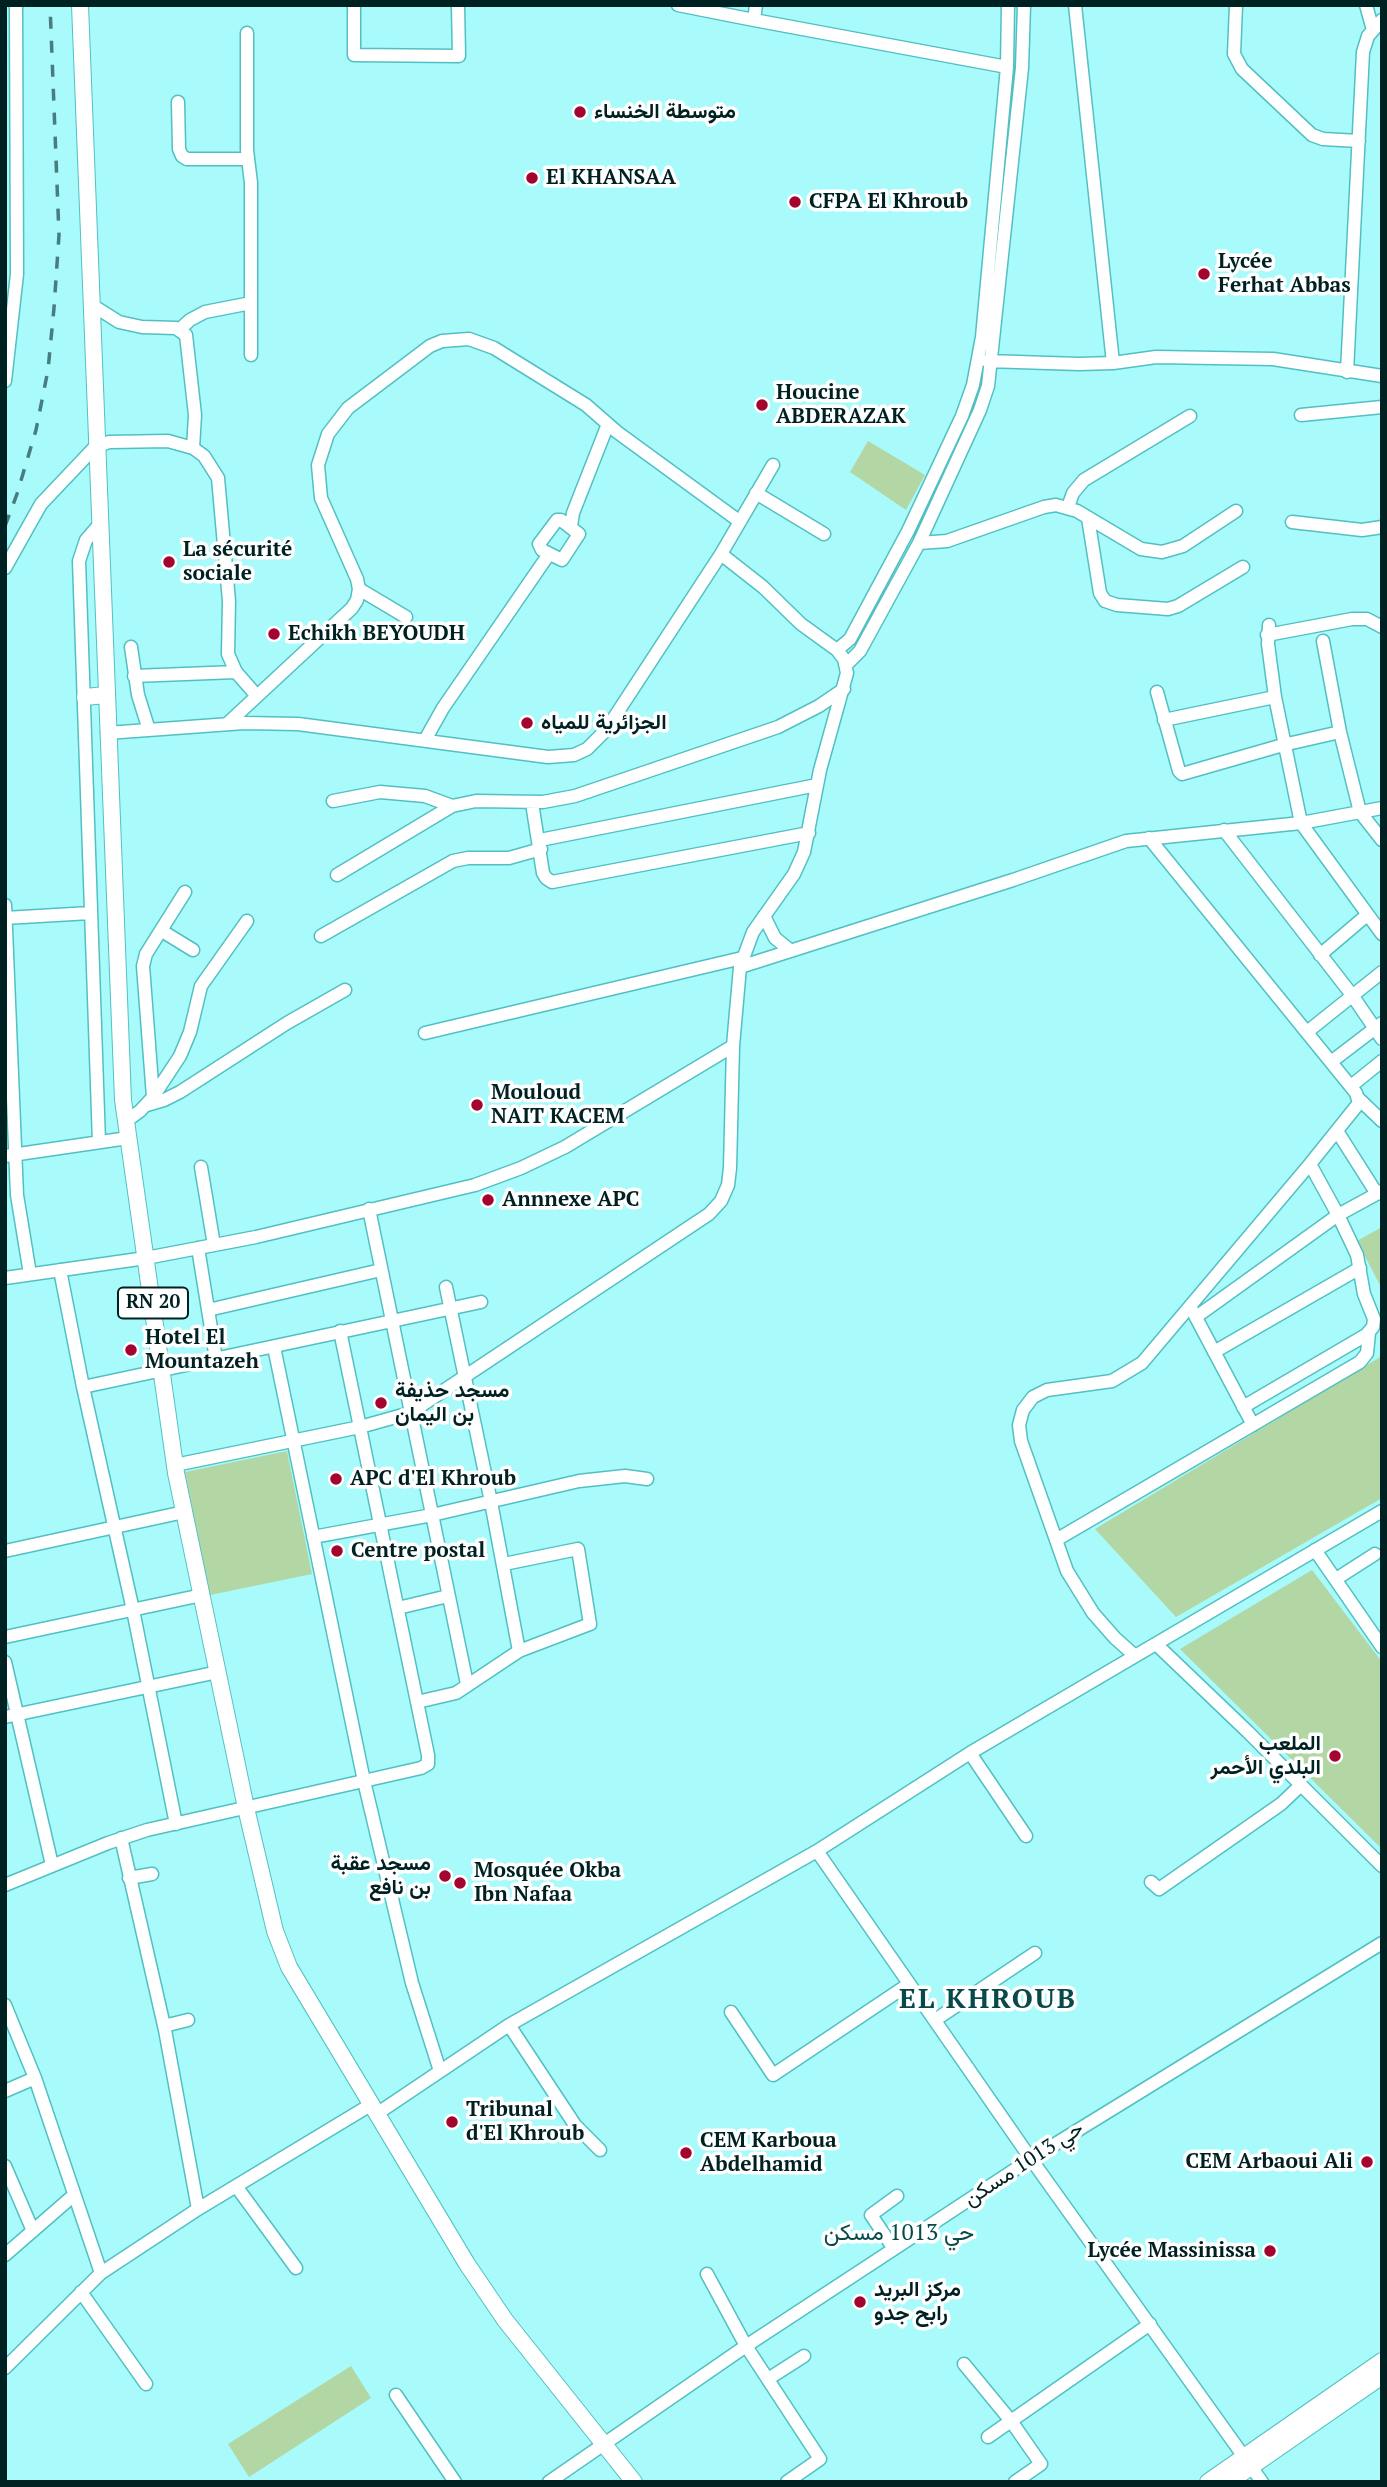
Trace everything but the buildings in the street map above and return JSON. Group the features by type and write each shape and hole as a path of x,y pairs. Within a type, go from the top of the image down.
{"main road":[{"name":"RN 20","path":"80,5 107,733 120,1043 127,1130 175,1465 246,1808 275,1931 289,1967 467,2264 505,2320 634,2482"},
{"path":"86,697 106,695"},
{"path":"1229,2482 1248,2461 1382,2361"},
{"path":"1208,2482 1248,2461 1382,2376"}],"street":[{"path":"5,381 17,274 16,5"},
{"path":"354,5 354,54 459,56 458,5"},
{"path":"678,5 1007,67"},
{"path":"754,20 756,5"},
{"path":"846,665 860,651 919,543 980,410 988,386 986,361 1007,67 1008,5"},
{"path":"837,650 850,639 908,531 986,361 1023,52 1024,5"},
{"path":"1075,5 1113,363"},
{"path":"1236,5 1234,54 1242,69 1312,135 1323,139 1359,141"},
{"path":"1347,372 1363,52 1377,25 1366,5"},
{"path":"247,33 248,159 251,183 251,355"},
{"path":"178,102 179,149 182,156 187,159 248,159"},
{"path":"93,304 109,317 130,325 180,329 205,312 251,303"},
{"path":"180,329 189,343 195,415 193,448"},
{"path":"227,724 352,608 357,600 357,579 321,498 318,482 321,449 328,434 348,408 430,346 455,338 482,342 572,396 739,521"},
{"path":"986,361 1113,363 1156,357 1273,359 1382,376"},
{"path":"1301,415 1382,407"},
{"path":"1068,507 1073,493 1084,480 1190,416"},
{"path":"571,526 573,513 608,424"},
{"path":"5,568 37,509 88,452 98,445 168,441 193,448 212,466 218,478 229,601 228,654 236,672 257,696"},
{"path":"107,733 227,724 298,724 548,757 561,758 587,749 606,730 721,554 773,465"},
{"path":"757,493 824,534"},
{"path":"919,543 947,541 1044,507 1068,507 1141,549 1162,552 1183,546 1236,512"},
{"path":"1088,518 1100,593 1105,601 1117,605 1168,609 1178,606 1243,567"},
{"path":"559,520 578,531 579,536 565,558 560,560 549,554 539,544 553,523 559,520"},
{"path":"1292,522 1362,530 1382,527"},
{"path":"99,525 86,540 79,561 86,697 90,913 99,1142"},
{"path":"425,740 443,708 549,554"},
{"path":"175,1465 360,1427 410,1413 709,1214 721,1201 728,1185 730,1168 733,1046 741,962 753,932 794,874 804,852 817,785 847,673 846,665 837,650 801,624 763,587 721,554"},
{"path":"359,589 405,617"},
{"path":"1382,627 1367,619 1352,619 1268,630 1283,745 1301,823 1382,934"},
{"path":"1323,641 1340,732 1360,812 1382,840"},
{"path":"131,647 134,676 149,730"},
{"path":"134,676 236,672"},
{"path":"337,875 452,806 476,801 532,803 575,796 778,727 813,710 844,688"},
{"path":"1157,692 1182,774 1340,732"},
{"path":"1164,720 1275,697"},
{"path":"321,936 453,861 468,858 509,858 540,845 817,785"},
{"path":"334,801 380,792 425,796 452,806"},
{"path":"532,803 545,876 556,882 809,833"},
{"path":"425,1033 791,951 1120,843 1301,823 1382,808"},
{"path":"1224,830 1379,1031 1331,1062"},
{"path":"1149,838 1359,1099 1382,1120"},
{"path":"150,1101 142,972 146,954 185,892"},
{"path":"5,905 11,1196 30,1274"},
{"path":"6,918 90,913"},
{"path":"1320,955 1367,915"},
{"path":"764,916 775,938 791,951"},
{"path":"10,1155 99,1142 127,1130 150,1101 187,1041 201,986 247,921"},
{"path":"162,931 193,950"},
{"path":"1307,1032 1382,972"},
{"path":"150,1101 164,1100 180,1092 287,1023 345,990"},
{"path":"5,1278 146,1258 256,1237 452,1192 521,1168 586,1135 733,1046"},
{"path":"1351,1086 1382,1061"},
{"path":"1134,1655 1115,1638 1084,1600 1068,1571 1021,1441 1019,1425 1023,1410 1033,1397 1047,1390 1101,1384 1123,1376 1142,1363 1193,1312 1356,1109 1359,1099"},
{"path":"1193,1312 1338,1215 1379,1193 1338,1131"},
{"path":"1243,1406 1368,1333 1373,1327 1374,1319 1364,1294 1360,1268 1338,1215 1310,1164"},
{"path":"201,1167 214,1245"},
{"path":"369,1209 467,1684"},
{"path":"198,1248 216,1359"},
{"path":"1214,1353 1360,1268"},
{"path":"60,1270 176,1824"},
{"path":"208,1310 381,1270"},
{"path":"446,1287 519,1651"},
{"path":"83,1387 481,1302"},
{"path":"1193,1312 1253,1425"},
{"path":"5,1885 121,1838 421,1768 428,1764 341,1331"},
{"path":"1056,1540 1363,1360 1368,1349 1368,1333"},
{"path":"274,1347 363,1781 412,1983 440,2071"},
{"path":"313,1538 599,1478 625,1476 647,1479"},
{"path":"5,2368 101,2273 198,2209 440,2071 509,2025 817,1851 970,1753 1382,1511"},
{"path":"5,1551 184,1512"},
{"path":"417,1702 456,1693 519,1651 590,1624 578,1549 503,1564"},
{"path":"1315,1550 1382,1647"},
{"path":"1336,1579 1376,1553"},
{"path":"5,1637 202,1595"},
{"path":"398,1608 448,1596"},
{"path":"1156,1644 1382,1866"},
{"path":"5,1661 11,1716 51,1865"},
{"path":"11,1716 218,1672"},
{"path":"970,1753 1026,1836"},
{"path":"1151,1882 1159,1889 1281,1804 1301,1785"},
{"path":"121,1838 164,2026 198,2209"},
{"path":"817,1851 1031,2159 1262,2482"},
{"path":"129,1878 152,1874"},
{"name":"حي 1013 مسكن","path":"549,2482 746,2346 1031,2159 1382,1943"},
{"path":"935,2020 1035,1953"},
{"path":"731,2012 773,2075 909,1984"},
{"path":"5,2005 35,2078 101,2273"},
{"path":"164,2026 188,2020"},
{"path":"509,2025 575,2125 600,2150"},
{"path":"5,2091 35,2078"},
{"path":"5,2166 33,2231"},
{"path":"236,2186 296,2268"},
{"path":"5,2255 74,2195"},
{"path":"894,2249 871,2215 897,2196"},
{"path":"708,2274 746,2346 820,2459 787,2482"},
{"path":"81,2292 146,2384"},
{"path":"988,2437 1150,2325"},
{"path":"768,2379 804,2356"},
{"path":"964,2364 1011,2421 1041,2464 1015,2482"},
{"path":"396,2395 455,2482"}],"green space":[{"path":"868,441 925,475 906,510 850,472"},
{"path":"1382,1227 1382,1289 1357,1241"},
{"path":"1382,1356 1382,1498 1176,1617 1095,1529"},
{"path":"287,1451 312,1574 210,1595 185,1472"},
{"name":"الملعب البلدي الأحمر","path":"1312,1570 1382,1662 1382,1849 1180,1649"},
{"path":"351,2366 371,2398 249,2477 228,2444"}],"railway":[{"path":"5,526 36,430 48,370 54,308 59,235 50,5"}],"place":[{"name":"متوسطة الخنساء","path":"580,112"},
{"name":"El KHANSAA","path":"532,178"},
{"name":"CFPA El Khroub","path":"795,202"},
{"name":"Lycée Ferhat Abbas","path":"1204,274"},
{"name":"Houcine ABDERAZAK","path":"762,405"},
{"name":"La sécurité sociale","path":"169,562"},
{"name":"Echikh BEYOUDH","path":"274,634"},
{"name":"الجزائرية للمياه","path":"527,723"},
{"name":"Mouloud NAIT KACEM","path":"477,1105"},
{"name":"Annnexe APC","path":"488,1200"},
{"name":"Hotel El Mountazeh","path":"131,1350"},
{"name":"مسجد حذيفة بن اليمان","path":"381,1403"},
{"name":"APC d'El Khroub","path":"336,1479"},
{"name":"Centre postal","path":"337,1551"},
{"name":"الملعب البلدي الأحمر","path":"1335,1756"},
{"name":"مسجد عقبة بن نافع","path":"445,1876"},
{"name":"Mosquée Okba Ibn Nafaa","path":"460,1883"},
{"name":"Tribunal d'El Khroub","path":"452,2122"},
{"name":"CEM Karboua Abdelhamid","path":"686,2153"},
{"name":"CEM Arbaoui Ali","path":"1367,2162"},
{"name":"Lycée Massinissa","path":"1270,2251"},
{"name":"مركز البريد رابح جدو","path":"860,2302"}],"district":[{"name":"EL KHROUB","path":"988,2000"},
{"name":"حي 1013 مسكن","path":"899,2233"}]}
